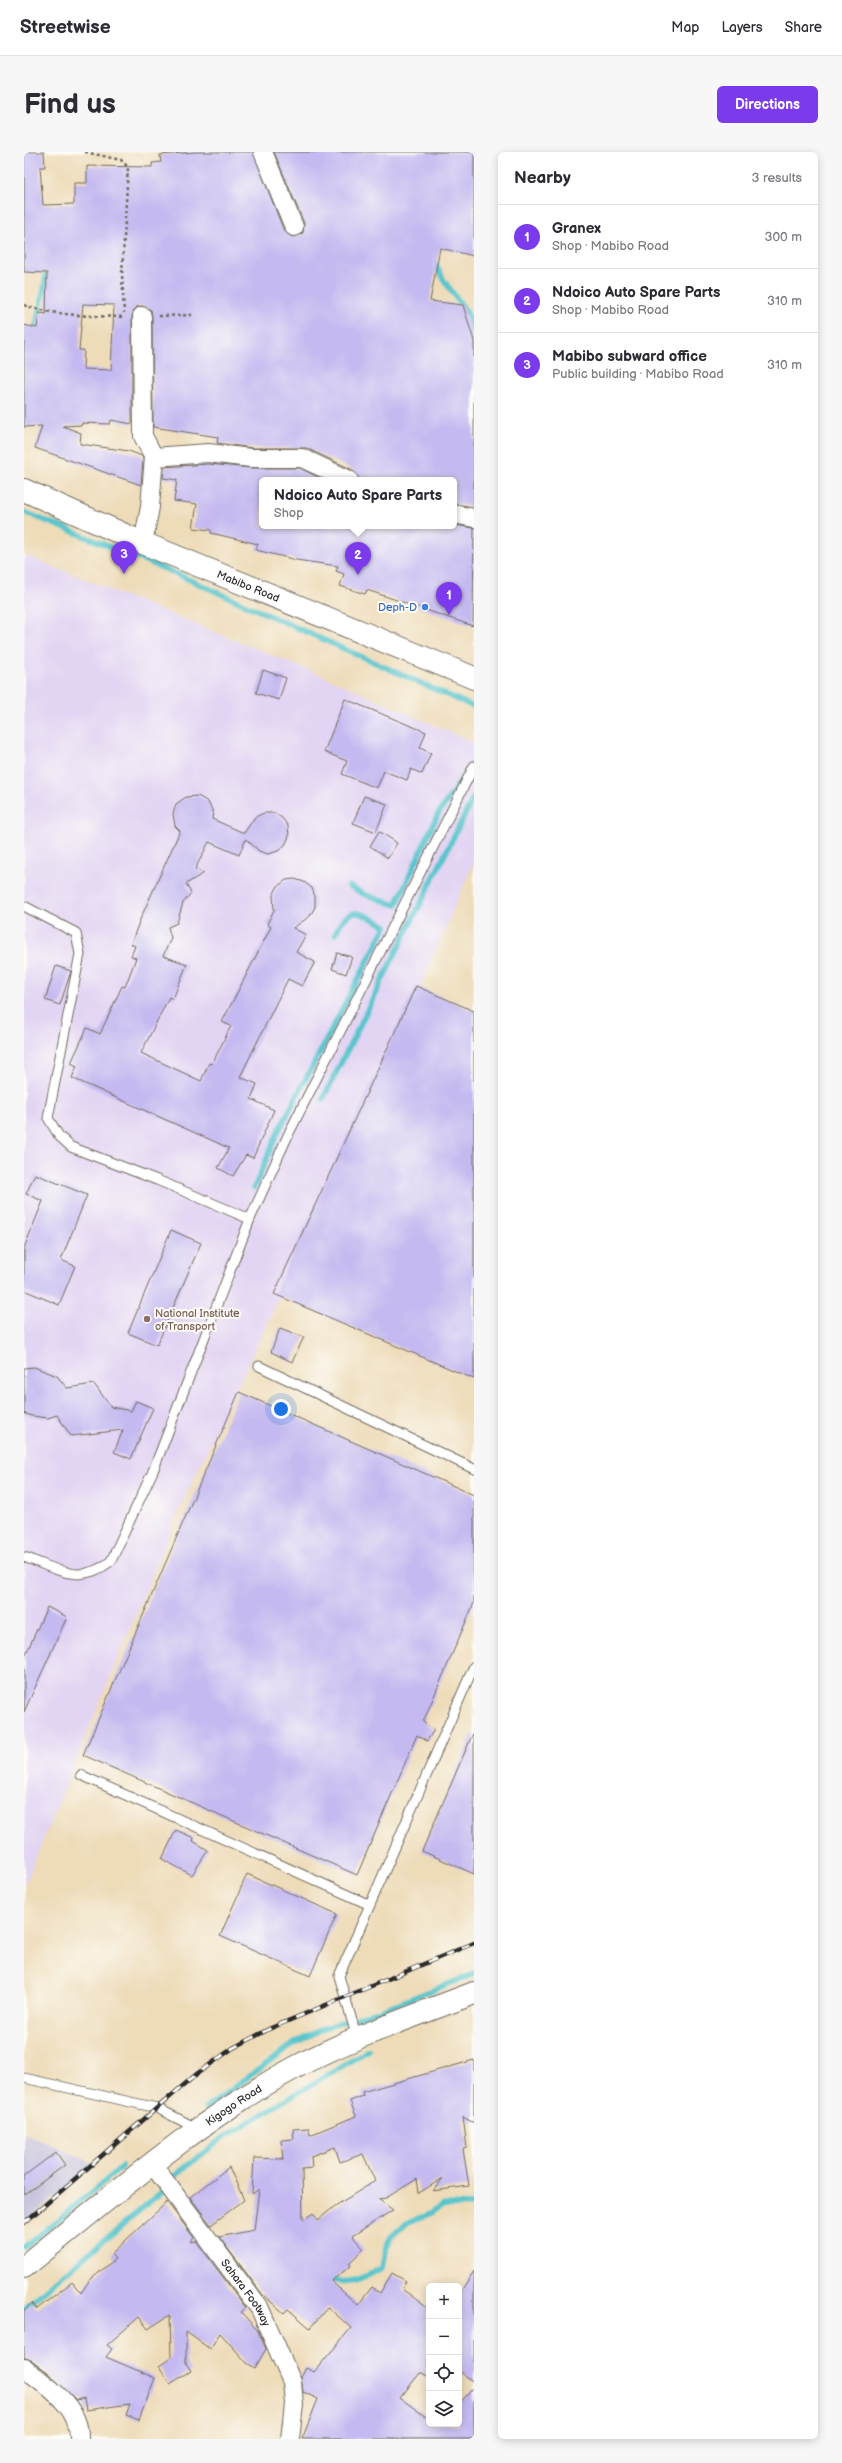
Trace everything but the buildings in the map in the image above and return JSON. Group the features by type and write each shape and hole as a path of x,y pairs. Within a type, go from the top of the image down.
{"main road":[{"name":"Mabibo Road","path":"24,490 143,543 474,678"},
{"name":"Kigogo Road","path":"24,2267 231,2105 296,2066 474,1993"}],"street":[{"path":"263,152 294,227"},
{"path":"142,316 144,382 143,436 154,457 150,507 143,543"},
{"path":"154,457 208,453 251,458 302,458 343,477"},
{"path":"457,515 474,518"},
{"name":"Sahara Footway","path":"153,2165 260,2309 292,2382 294,2404 290,2439"},
{"path":"24,2368 65,2400 80,2431 79,2439"}],"lane":[{"path":"24,1557 78,1576 102,1568 112,1561 153,1471 250,1219 289,1133 474,766"},
{"path":"24,906 76,933 80,954 66,1035 50,1102 48,1118 59,1136 71,1147 157,1180 250,1219"},
{"path":"259,1366 474,1469"},
{"path":"358,2040 339,1976 474,1666"},
{"path":"81,1775 370,1905"},
{"path":"24,2078 157,2108 199,2130"}],"path":[{"path":"85,152 121,160 128,167 122,274 124,317"},
{"path":"24,305 37,310 124,317 195,315"}],"shaded area":[{"name":"National Institute of Transport","path":"24,555 323,676 474,743 474,861 360,1127 178,1512 24,1886"},
{"path":"24,2133 95,2164 24,2223"}],"waterway":[{"path":"435,261 444,280 466,312 474,331"},
{"path":"34,334 44,289 47,266"},
{"path":"24,512 170,571 474,707"},
{"path":"349,886 363,894 396,905 438,814 474,761"},
{"path":"323,1099 474,796"},
{"path":"254,1188 278,1132 386,926 363,914 356,913 345,917 335,934"},
{"path":"206,2108 295,2043 324,2028 381,2010 474,1974"},
{"path":"173,2177 224,2137 369,2050"},
{"path":"24,2248 122,2167"},
{"path":"24,2308 166,2188"},
{"path":"327,2277 341,2282 355,2280 369,2275 382,2268 385,2252 392,2236 406,2223 432,2213 442,2205 474,2206"}],"railway":[{"path":"24,2223 198,2073 233,2048 271,2028 474,1943"}],"place":[{"name":"Mabibo subward office","path":"124,574"},
{"name":"Ndoico Auto Spare Parts","path":"358,575"},
{"name":"Deph-D","path":"425,607"},
{"name":"Granex","path":"449,615"},
{"name":"National Institute of Transport","path":"147,1319"}]}
